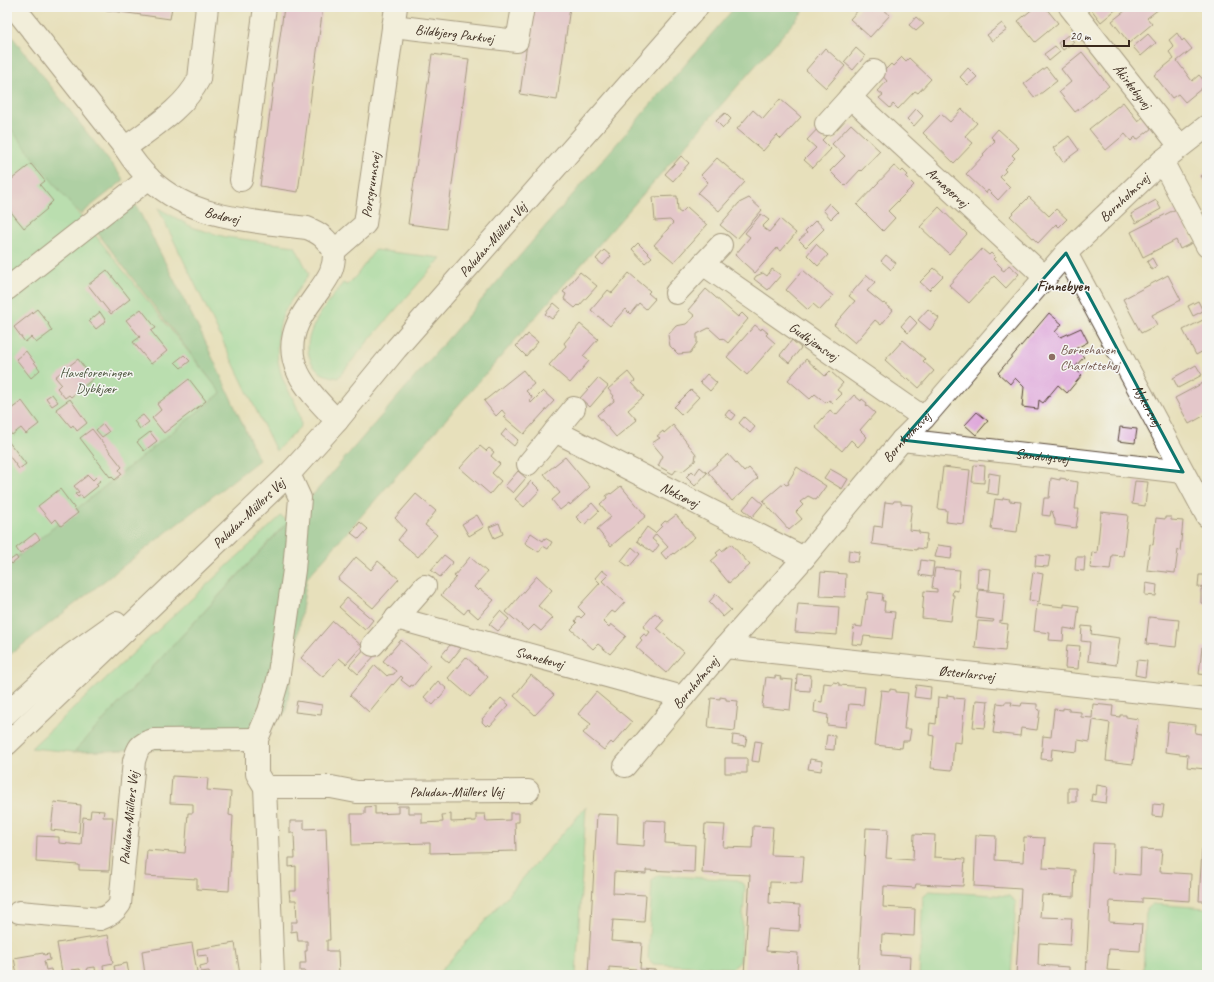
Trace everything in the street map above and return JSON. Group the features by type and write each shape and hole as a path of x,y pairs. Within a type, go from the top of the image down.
{"street":[{"name":"Bodøvej","path":"14,7 134,161 149,178 169,195 201,210 236,219 307,228 324,237 330,243 334,251"},
{"path":"125,148 178,107 194,89 199,79 207,7"},
{"path":"241,180 265,7"},
{"name":"Bildbjerg Parkvej","path":"395,16 517,41 523,7"},
{"name":"Paludan-Müllers Vej","path":"7,744 289,474 337,421 402,343 697,7"},
{"name":"Åkirkebyvej","path":"1070,7 1180,146"},
{"name":"Porsgrunnsvej","path":"334,251 365,224 395,16"},
{"path":"826,124 874,71"},
{"name":"Arnagervej","path":"850,97 1046,278"},
{"name":"Bornholmsvej","path":"625,766 725,647 804,558 902,440 924,418 1066,253 1162,161 1207,126"},
{"path":"1162,161 1207,246"},
{"path":"7,289 149,178"},
{"path":"676,292 721,245"},
{"path":"334,251 335,260 333,268 298,324 292,344 294,364 298,374 309,391 337,421"},
{"name":"Nykersvej","path":"1066,253 1207,516"},
{"name":"Gudhjemsvej","path":"703,264 924,418"},
{"path":"528,464 574,408"},
{"name":"Neksøvej","path":"555,431 804,558"},
{"name":"Sandvigsvej","path":"902,440 1183,472"},
{"name":"Paludan-Müllers Vej","path":"273,975 265,786 256,774 257,739 269,711 278,680 294,570 300,498 289,474"},
{"name":"Paludan-Müllers Vej","path":"7,713 71,656 190,569"},
{"path":"373,645 425,586"},
{"name":"Svanekevej","path":"396,618 683,697"},
{"name":"Østerlarsvej","path":"725,647 1207,699"},
{"name":"Paludan-Müllers Vej","path":"19,912 100,919 107,917 117,910 120,904 134,761 140,745 153,740 257,739"},
{"name":"Paludan-Müllers Vej","path":"265,786 331,787 358,792 528,790"}],"highlighted area":[{"path":"1066,253 1183,472 902,440"}],"green space":[{"path":"735,7 807,7 307,578 286,712 244,746 74,752 311,497"},
{"path":"7,30 124,180 81,214 71,205 7,124"},
{"name":"Haveforeningen Dybkjær","path":"7,124 221,393 7,565"},
{"path":"136,205 204,339 259,460 7,657 7,565 221,393 96,231"},
{"path":"158,208 194,228 226,237 295,246 309,274 285,310 280,324 277,341 279,367 285,384 298,409 301,426 276,451"},
{"path":"375,250 441,258 369,340 338,378 323,374 312,363 308,353 308,342 311,332 322,311 343,283 347,285 356,276"},
{"path":"281,516 288,521 74,752 31,748"},
{"path":"586,807 576,975 437,975"},
{"path":"658,875 738,880 745,886 740,962 733,968 653,964 648,958 652,880"},
{"path":"929,891 1009,896 1016,902 1011,975 919,975 923,896"},
{"path":"1152,904 1207,908 1207,975 1143,975 1146,909"}],"building":[{"path":"92,7 172,7 170,19"},
{"path":"284,7 323,7 298,192 260,186"},
{"path":"532,7 570,7 557,100 520,94"},
{"path":"861,7 885,7 883,9 890,15 870,37 850,19"},
{"path":"1035,7 1045,7 1058,23 1035,42 1018,21"},
{"path":"1093,7 1119,7 1101,22 1091,9"},
{"path":"1130,7 1157,7 1159,9 1147,18 1152,24 1129,43 1112,21"},
{"path":"916,17 924,24 916,31 909,25"},
{"path":"1002,23 1007,30 992,41 987,35"},
{"path":"1177,33 1182,41 1184,39 1192,49 1177,61 1192,81 1199,75 1207,84 1185,102 1178,94 1172,98 1154,75 1174,59 1169,52 1174,47 1169,40"},
{"path":"1148,34 1156,43 1141,56 1133,47"},
{"path":"1068,35 1074,42 1063,50 1058,43"},
{"path":"1055,46 1060,52 1049,61 1044,54"},
{"path":"825,48 845,66 826,88 806,70"},
{"path":"856,48 865,56 853,70 844,62"},
{"path":"1082,52 1109,86 1075,112 1059,92 1071,82 1061,69"},
{"path":"432,54 469,59 446,229 408,224"},
{"path":"902,57 906,61 909,58 931,79 918,93 915,91 898,109 893,104 890,108 879,98 883,95 878,91 887,81 881,74 891,64 893,66"},
{"path":"1046,67 1057,81 1035,98 1024,84"},
{"path":"968,68 977,77 968,85 960,77"},
{"path":"780,99 801,117 781,139 777,135 763,151 737,129 753,110 763,119"},
{"path":"1123,102 1138,121 1143,117 1152,128 1137,140 1135,137 1131,141 1125,134 1106,150 1089,129"},
{"path":"916,109 923,116 914,126 907,119"},
{"path":"962,109 977,123 965,136 973,143 954,163 923,133 941,114 950,122"},
{"path":"725,113 731,119 723,128 716,121"},
{"path":"851,124 880,151 845,186 830,171 845,156 832,144"},
{"path":"821,125 829,133 822,140 831,149 813,168 804,160 816,148 807,140"},
{"path":"998,129 1019,148 1012,155 1015,158 1004,169 1006,171 1000,177 1010,187 998,200 988,190 986,193 966,174 995,141 991,137"},
{"path":"1069,136 1079,150 1063,162 1053,148"},
{"path":"681,156 689,163 673,181 665,174"},
{"path":"717,158 745,182 719,211 698,193 708,182 701,175"},
{"path":"31,164 45,181 40,185 53,201 46,208 47,209 24,228 7,207 7,183"},
{"path":"894,166 901,172 903,170 908,175 906,177 914,185 888,211 895,218 883,231 857,205"},
{"path":"1207,172 1207,184 1201,176"},
{"path":"677,196 678,211 681,213 687,207 707,225 674,262 654,245 673,223 670,220 655,221 653,197"},
{"path":"1029,197 1049,216 1056,209 1067,219 1059,227 1056,224 1038,243 1010,216"},
{"path":"749,198 762,210 737,239 720,225 739,203"},
{"path":"1156,200 1161,209 1136,223 1131,214"},
{"path":"829,203 838,212 831,219 823,210"},
{"path":"939,207 967,234 949,254 920,227"},
{"path":"1176,209 1194,242 1180,249 1176,240 1143,257 1131,232"},
{"path":"761,214 769,220 762,227 769,232 780,219 796,233 781,251 777,248 755,273 735,255 750,237 745,233"},
{"path":"816,220 824,229 806,247 799,240 807,233 805,231"},
{"path":"638,243 652,257 645,263 632,249"},
{"path":"816,244 828,255 818,266 807,255"},
{"path":"982,249 989,255 991,253 995,257 993,259 1002,268 1001,269 1004,271 1009,265 1019,274 1006,288 994,276 969,303 949,285"},
{"path":"604,250 611,256 603,265 596,259"},
{"path":"886,255 896,263 891,270 881,261"},
{"path":"1152,258 1157,267 1152,270 1147,262"},
{"path":"934,268 943,276 929,290 920,282"},
{"path":"772,269 781,275 768,290 754,279 756,276 763,273 767,276"},
{"path":"107,270 130,299 111,314 88,285"},
{"path":"803,270 833,296 820,310 813,304 808,310 786,290"},
{"path":"580,272 597,286 579,306 578,305 575,308 564,299 566,294 563,292"},
{"path":"629,273 650,291 648,293 655,299 646,309 639,303 630,314 625,309 610,326 591,310 608,290 612,293"},
{"path":"867,275 875,282 867,291 893,310 881,325 875,320 855,343 834,325 855,301 849,296"},
{"path":"1168,275 1181,300 1152,315 1157,325 1141,333 1123,299"},
{"path":"706,289 738,317 742,313 748,319 728,343 709,328 697,334 697,343 690,353 678,354 670,346 668,335 676,326 686,324 695,316 688,310"},
{"path":"1198,301 1203,311 1193,316 1188,306"},
{"path":"554,303 561,309 552,319 545,314"},
{"path":"37,309 49,324 52,331 36,343 31,337 25,342 14,327"},
{"path":"141,309 156,328 151,331 167,351 151,364 133,342 140,337 126,320"},
{"path":"928,309 939,318 930,330 918,320"},
{"path":"100,312 106,321 96,329 89,321"},
{"path":"1049,313 1062,324 1055,332 1061,337 1081,328 1088,342 1075,349 1084,357 1074,368 1082,375 1067,393 1058,385 1043,403 1039,400 1038,409 1022,407 1024,387 1015,378 1010,384 998,373"},
{"path":"910,316 917,323 908,333 901,326"},
{"path":"1207,318 1207,349 1196,355 1183,330"},
{"path":"580,324 598,339 583,356 589,361 570,383 549,365 566,346 564,343"},
{"path":"755,325 768,333 766,335 775,343 747,375 727,357"},
{"path":"528,334 538,342 526,356 516,346"},
{"path":"792,340 801,348 789,363 780,355"},
{"path":"903,340 925,359 923,361 934,371 919,388 908,378 907,380 885,360"},
{"path":"26,351 40,370 31,378 16,359"},
{"path":"184,355 190,361 181,368 175,362"},
{"path":"78,359 93,379 71,397 69,395 65,398 57,388 61,384 55,377"},
{"path":"806,359 825,376 830,371 843,383 837,390 842,394 833,403 829,400 826,403 815,394 810,399 788,380"},
{"path":"1196,365 1202,375 1178,388 1173,378"},
{"path":"523,370 534,384 526,391 532,397 530,401 531,403 543,391 554,401 524,434 504,417 506,415 502,410 496,416 484,401"},
{"path":"628,372 635,381 632,383 644,396 628,410 637,420 616,437 597,415 614,401 614,396 608,389"},
{"path":"707,374 717,383 710,391 700,382"},
{"path":"598,378 608,386 590,407 580,398"},
{"path":"189,379 206,401 164,433 152,418 161,410 157,404"},
{"path":"1207,381 1207,414 1189,424 1175,398"},
{"path":"691,390 699,397 682,415 674,407"},
{"path":"52,394 58,402 52,406 46,398"},
{"path":"854,395 861,401 862,399 867,403 866,405 875,413 860,430 867,437 858,447 851,440 842,451 815,427 830,410 836,415"},
{"path":"70,399 87,423 77,431 73,425 71,427 56,409"},
{"path":"22,401 39,424 26,434 21,428 12,435 7,429 7,412"},
{"path":"729,410 736,415 732,420 725,415"},
{"path":"977,412 988,421 976,435 965,425"},
{"path":"143,415 149,422 140,429 134,421"},
{"path":"744,417 755,427 750,433 739,423"},
{"path":"103,424 109,432 102,437 96,430"},
{"path":"673,425 696,454 695,461 683,471 676,470 673,474 658,466 663,456 652,443 660,438 657,436 663,431 664,433"},
{"path":"1120,427 1137,429 1135,443 1118,441"},
{"path":"92,429 122,467 119,470 122,474 115,480 111,476 110,477 80,438"},
{"path":"506,429 518,440 514,446 501,435"},
{"path":"150,432 157,441 144,451 137,442"},
{"path":"8,441 26,464 19,469 7,453"},
{"path":"480,446 486,451 489,448 494,452 491,456 500,464 492,473 501,481 490,494 460,468"},
{"path":"728,454 744,472 749,468 758,478 732,501 708,472"},
{"path":"565,457 590,487 570,505 569,503 560,510 552,500 560,493 544,474"},
{"path":"974,465 985,466 984,483 972,482"},
{"path":"700,467 707,473 695,486 686,477 692,471 695,474"},
{"path":"797,467 826,486 816,500 808,496 800,502 803,505 796,512 802,519 789,530 763,501 784,483 786,485 789,484 788,482"},
{"path":"943,467 970,470 964,524 946,522 947,510 938,509"},
{"path":"830,469 848,479 842,489 824,478"},
{"path":"518,471 526,478 513,493 505,486"},
{"path":"989,473 1000,475 998,495 987,493"},
{"path":"88,475 93,480 96,477 100,481 96,484 98,486 83,498 81,495 78,497 75,494 79,492 74,486"},
{"path":"1051,478 1060,480 1060,478 1078,482 1075,509 1079,509 1076,528 1055,525 1052,511 1050,516 1042,515 1044,498 1049,498"},
{"path":"531,481 540,490 524,507 515,499"},
{"path":"1135,481 1148,482 1145,506 1132,504"},
{"path":"621,486 646,516 611,546 597,529 611,517 600,504 607,498 606,496"},
{"path":"60,489 78,513 61,526 56,519 52,523 38,506"},
{"path":"416,494 436,511 425,525 437,535 418,557 398,540 406,530 395,518"},
{"path":"754,496 763,504 752,517 743,509"},
{"path":"1003,498 1010,499 1009,501 1021,502 1017,532 991,529 995,499 1003,500"},
{"path":"894,501 901,501 901,504 912,505 909,530 927,534 925,549 917,548 917,550 872,544 874,526 882,527 885,502 893,503"},
{"path":"592,503 599,511 584,525 576,517"},
{"path":"1101,512 1128,515 1123,556 1112,555 1110,570 1090,568 1092,552 1097,553"},
{"path":"477,515 484,527 469,536 462,524"},
{"path":"676,515 695,537 674,554 673,553 666,559 661,553 668,547 656,534 652,539 659,545 653,553 637,541 647,527 655,533 665,521 667,522"},
{"path":"1165,517 1171,517 1171,520 1183,521 1180,551 1178,550 1175,573 1147,570 1150,544 1153,545 1156,518 1165,519"},
{"path":"360,522 368,529 359,539 351,533"},
{"path":"499,523 503,534 494,538 489,527"},
{"path":"35,533 40,539 20,554 16,548"},
{"path":"531,533 543,541 545,538 552,542 548,549 543,546 539,552 525,543"},
{"path":"731,544 750,565 729,583 711,561 718,555 716,553 721,549 722,551"},
{"path":"938,545 953,547 951,559 935,557"},
{"path":"632,547 640,554 629,567 621,561"},
{"path":"849,550 860,552 858,562 848,561"},
{"path":"444,555 453,562 440,577 431,570"},
{"path":"1036,555 1050,556 1048,567 1035,566"},
{"path":"16,556 18,559 12,564 9,561"},
{"path":"356,557 371,570 378,561 399,579 373,608 338,579"},
{"path":"470,557 487,572 474,587 478,591 480,589 494,600 478,618 468,609 464,614 441,595 456,578 454,576"},
{"path":"1076,557 1085,557 1084,571 1075,570"},
{"path":"921,560 934,562 932,577 919,575"},
{"path":"935,568 960,570 958,591 953,590 952,595 954,595 951,621 922,618 924,591 937,592 937,589 932,588"},
{"path":"978,568 991,569 989,590 977,589"},
{"path":"602,570 608,575 602,581 625,602 615,613 612,611 603,621 609,627 611,624 626,636 610,654 598,644 593,649 571,629 577,623 575,621 579,616 581,618 585,614 578,607 600,583 595,578"},
{"path":"821,572 846,574 845,597 819,596"},
{"path":"1033,572 1043,574 1039,602 1029,600"},
{"path":"1199,575 1207,575 1207,588 1198,587"},
{"path":"537,576 552,590 538,606 553,618 541,631 534,625 528,631 506,612"},
{"path":"1146,583 1157,585 1156,596 1145,595"},
{"path":"1201,589 1207,589 1207,604 1201,603"},
{"path":"979,590 1005,593 1002,621 1000,620 1000,623 1008,624 1005,651 975,648 978,621 993,622 994,620 976,618"},
{"path":"868,592 883,594 882,601 885,601 884,611 895,612 892,639 864,636 862,645 852,644 854,626 862,627"},
{"path":"716,594 731,610 723,617 709,602"},
{"path":"347,598 373,620 365,630 339,607"},
{"path":"798,604 839,607 837,635 795,632"},
{"path":"1037,604 1064,607 1064,604 1079,606 1076,630 1064,628 1063,641 1049,640 1050,633 1034,631"},
{"path":"500,611 509,619 498,631 489,624"},
{"path":"655,613 664,620 657,628 684,652 666,673 636,647 642,640 640,638 644,634 647,636 650,632 643,627"},
{"path":"1149,617 1179,620 1176,647 1146,644"},
{"path":"333,621 362,646 346,664 339,658 323,677 301,658"},
{"path":"1082,626 1092,627 1091,634 1120,638 1116,665 1088,661 1090,642 1081,641"},
{"path":"401,640 430,665 413,686 411,685 410,687 401,680 403,678 401,676 393,685 392,684 369,712 350,695 375,665 387,676 394,674 396,671 383,661"},
{"path":"450,645 461,648 449,663 441,656"},
{"path":"1067,645 1080,646 1078,669 1065,668"},
{"path":"367,646 376,654 358,674 349,666"},
{"path":"1202,647 1207,647 1207,675 1199,674"},
{"path":"466,657 488,677 470,697 448,678"},
{"path":"1137,660 1147,661 1145,677 1135,675"},
{"path":"797,674 811,675 810,691 796,690"},
{"path":"531,675 554,695 535,715 514,696"},
{"path":"775,676 781,677 780,679 793,680 790,710 762,707 766,677 775,678"},
{"path":"438,681 447,689 433,705 424,697"},
{"path":"833,682 839,683 839,685 865,687 863,705 849,704 846,727 827,725 828,715 814,712 815,701 822,702 824,683 832,684"},
{"path":"916,685 931,687 930,699 914,697"},
{"path":"890,689 896,690 896,692 908,693 904,729 911,729 909,741 903,741 902,748 875,745 881,690 890,691"},
{"path":"596,692 632,722 613,744 611,742 604,750 583,733 591,724 578,714"},
{"path":"947,695 954,696 954,698 965,699 961,743 954,742 952,770 931,768 934,736 929,735 930,723 936,724 938,697 947,698"},
{"path":"720,697 726,698 726,700 738,701 735,731 708,728 711,698 720,699"},
{"path":"501,698 509,705 490,726 488,724 486,726 482,722 482,719"},
{"path":"976,700 988,701 985,728 973,727"},
{"path":"297,701 322,705 321,715 295,712"},
{"path":"1005,702 1012,702 1011,705 1021,706 1022,703 1037,704 1037,709 1040,710 1037,730 1021,728 1020,736 993,733 997,703 1005,704"},
{"path":"1093,704 1113,706 1112,716 1120,717 1120,715 1126,715 1126,717 1138,719 1133,764 1106,761 1110,723 1093,720 1090,742 1078,740 1077,752 1052,749 1051,760 1041,759 1043,736 1051,737 1054,709 1069,709 1069,711 1081,712 1081,717 1092,718"},
{"path":"1168,722 1196,725 1195,733 1207,735 1205,769 1187,767 1188,755 1165,752"},
{"path":"733,735 747,737 745,746 732,744"},
{"path":"827,735 835,736 834,750 825,749"},
{"path":"755,741 762,742 759,762 752,761"},
{"path":"725,758 747,758 747,773 725,773"},
{"path":"810,759 822,761 821,771 808,769"},
{"path":"172,776 208,778 207,790 231,792 229,815 233,816 229,891 197,889 197,879 145,876 147,850 185,853 188,813 193,813 193,804 170,803"},
{"path":"1097,785 1108,787 1106,803 1091,801 1092,794 1096,795"},
{"path":"1068,788 1076,788 1076,802 1068,802"},
{"path":"54,802 81,805 79,833 51,830"},
{"path":"1153,804 1164,805 1162,817 1152,816"},
{"path":"375,806 375,814 398,813 398,806 408,806 408,813 422,813 422,823 443,822 442,815 451,814 451,822 476,821 476,814 485,814 486,821 510,820 510,813 519,813 519,822 515,822 516,851 430,853 430,843 352,845 351,814 365,814 365,807"},
{"path":"91,810 104,811 103,817 113,817 109,871 79,870 79,865 36,862 37,836 59,837 59,843 81,845 83,817 90,818"},
{"path":"597,814 618,815 617,844 644,846 645,820 666,821 665,843 695,845 694,872 646,870 646,874 614,872 613,893 646,895 644,922 613,920 611,941 642,943 640,969 656,970 656,975 636,975 636,969 609,967 609,975 588,975"},
{"path":"290,821 304,821 304,829 326,828 330,940 327,940 327,951 338,951 339,975 306,975 306,971 300,971 300,963 306,963 305,951 307,951 307,941 298,941 297,931 291,932 291,922 297,922 296,900 290,900 289,891 296,891 296,866 289,867 289,858 295,858 294,833 290,833"},
{"path":"705,824 725,825 723,847 752,848 753,826 773,827 771,855 804,856 802,883 770,882 769,903 800,905 799,931 768,929 766,951 798,953 797,975 744,975 750,875 702,873"},
{"path":"866,828 888,829 886,858 913,860 914,834 935,835 934,857 965,859 963,886 916,884 915,888 884,886 883,907 915,909 914,936 882,934 881,955 911,957 910,975 858,975"},
{"path":"976,835 996,836 995,860 1023,862 1024,837 1045,838 1043,868 1075,870 1074,897 1042,895 1040,917 1072,918 1070,945 1039,943 1038,965 1069,967 1069,975 1016,975 1021,889 974,886"},
{"path":"1093,843 1114,844 1113,873 1140,875 1141,849 1162,850 1160,872 1191,874 1190,901 1142,898 1142,903 1110,901 1109,922 1142,924 1140,951 1109,949 1107,970 1138,972 1138,975 1086,975"},
{"path":"1202,849 1207,849 1207,901 1199,901"},
{"path":"108,935 113,963 103,965 104,974 96,975 95,967 87,968 88,975 81,975 80,969 71,970 72,975 64,975 62,972 57,943"},
{"path":"192,943 197,972 195,972 196,975 189,975 189,973 180,975 145,975 142,951"},
{"path":"235,943 240,975 210,975 209,971 201,972 200,966 208,964 207,955 198,956 197,949"},
{"path":"43,953 44,955 49,954 50,960 44,961 46,970 51,969 52,975 17,975 14,958"},
{"path":"127,963 129,975 116,975 114,966"}],"place":[{"name":"Børnehaven Charlottehøj","path":"1052,357"}],"district":[{"name":"Finnebyen","path":"1063,286"}]}
